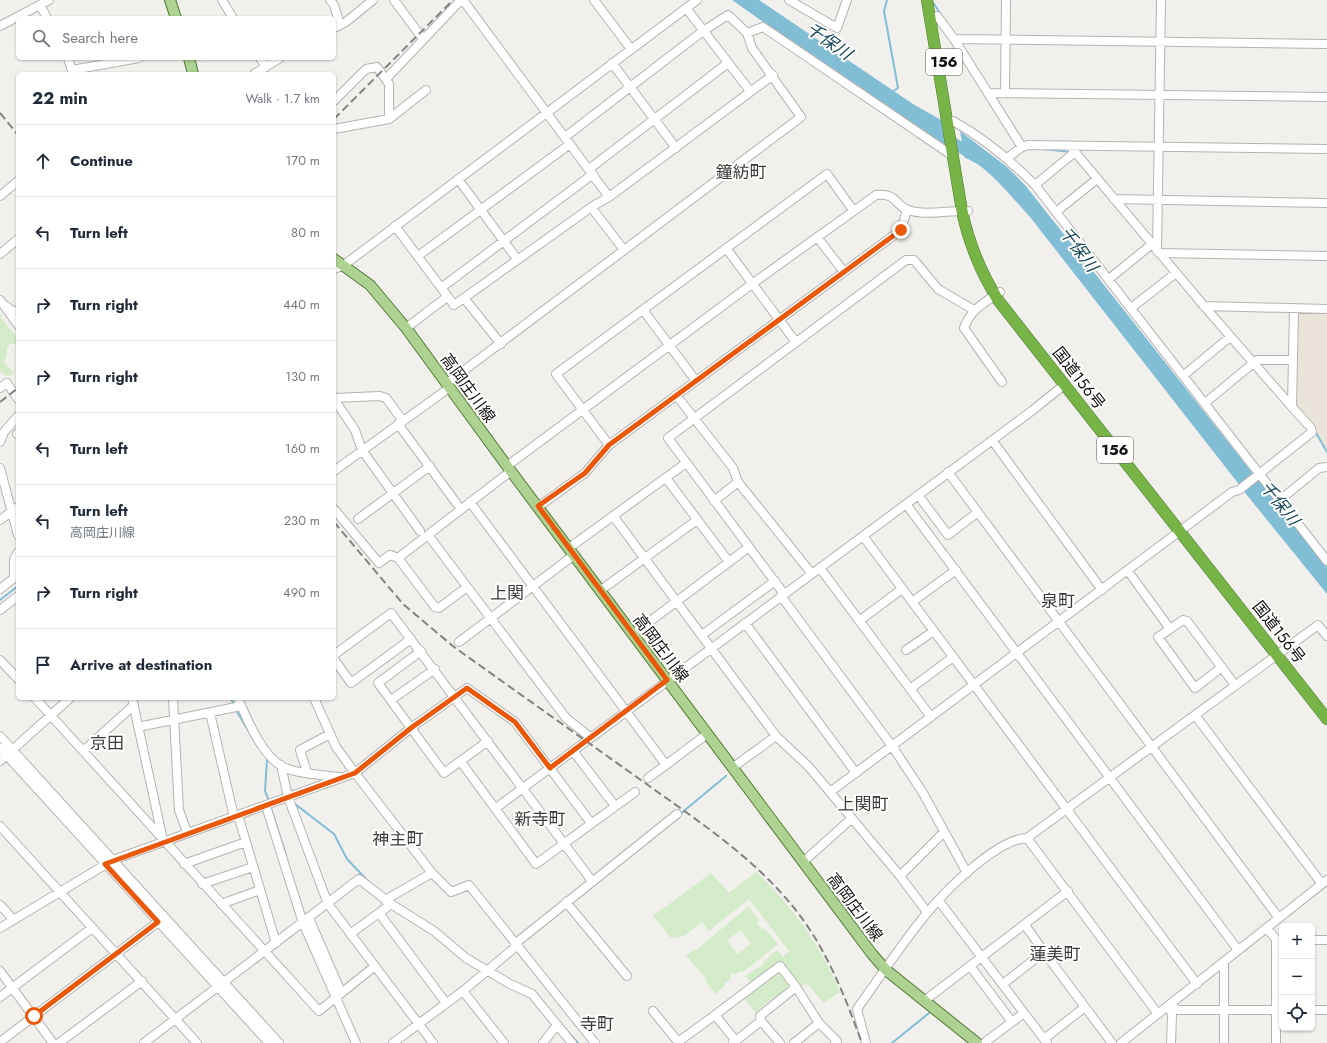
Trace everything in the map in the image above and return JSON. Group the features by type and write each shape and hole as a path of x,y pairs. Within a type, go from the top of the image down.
{"highway":[{"name":"国道156号","path":"927,0 951,123"},
{"name":"国道156号","path":"934,0 954,154 965,211 968,239 976,261 1064,385 1182,530"},
{"name":"国道156号","path":"998,294 1325,710"}],"main road":[{"path":"170,0 175,16"},
{"path":"189,60 192,72"},
{"name":"高岡庄川線","path":"339,267 370,285 406,328 601,590 632,634 872,954 886,970 977,1043"}],"street":[{"path":"19,16 49,0"},
{"path":"222,0 232,16"},
{"path":"330,0 334,5 336,16"},
{"path":"337,26 373,0"},
{"path":"394,0 423,39"},
{"path":"386,79 462,0 609,197"},
{"path":"594,0 631,49"},
{"path":"339,267 697,0"},
{"path":"789,0 837,28 847,0"},
{"path":"1005,92 1006,0"},
{"path":"1156,249 1161,0"},
{"path":"40,5 46,16"},
{"path":"686,8 750,91"},
{"path":"336,470 801,117 773,75 752,48 747,33 728,15 703,31 630,87 481,210 418,256"},
{"path":"937,16 954,39 1022,147"},
{"path":"0,26 16,18"},
{"path":"747,33 763,27 954,154"},
{"path":"954,39 1327,44"},
{"path":"69,60 72,72 129,60"},
{"path":"261,60 266,67"},
{"path":"257,72 277,60"},
{"path":"612,63 676,148"},
{"path":"441,288 591,171 654,118 728,63"},
{"path":"336,99 366,69 377,67 389,84 389,119"},
{"path":"395,226 454,305 591,207 609,197 773,75"},
{"path":"336,129 389,119 426,90"},
{"path":"988,93 1005,92 1327,97"},
{"path":"951,123 967,128 1007,158 1035,185 1184,375 1258,475 1280,500 1327,561"},
{"path":"1007,158 1022,147 1028,145 1073,149 1158,147 1327,149"},
{"path":"830,792 1232,492 1239,490 1312,432 1312,428 1230,337 1073,149"},
{"path":"1035,185 1073,149"},
{"path":"609,445 556,374 827,174 853,210"},
{"path":"458,179 517,259"},
{"path":"1056,212 1097,179"},
{"path":"0,196 16,183"},
{"path":"398,558 424,533 470,502 509,468 583,410 752,284 853,210 876,195 886,194 895,198 907,210 927,212 965,211"},
{"path":"1114,199 1327,203"},
{"path":"591,207 624,250"},
{"path":"538,506 585,473 609,445 901,230 907,210"},
{"path":"817,237 844,272"},
{"path":"0,254 16,241"},
{"path":"726,248 795,341"},
{"path":"1109,279 1156,249 1327,256"},
{"path":"966,873 922,793 892,746 783,595 775,581 668,438 694,419 708,406 906,260 914,260 938,289 974,310"},
{"path":"1131,308 1176,273"},
{"path":"998,294 974,310 967,319 964,328 1002,382"},
{"path":"406,328 447,297"},
{"path":"464,298 501,344"},
{"path":"3,303 13,311 16,311"},
{"path":"3,303 16,322"},
{"path":"1204,306 1327,309"},
{"path":"1292,407 1294,308"},
{"path":"643,310 696,381"},
{"path":"1184,375 1230,337"},
{"path":"1205,403 1257,360 1292,360"},
{"path":"0,388 7,383 16,396"},
{"path":"496,808 624,711 812,574 1064,385"},
{"path":"676,395 733,468 738,482 812,574"},
{"path":"336,398 380,396 386,398 400,422 457,504"},
{"path":"336,401 355,430 362,450 393,493 491,618 566,718 590,737"},
{"path":"0,442 7,428 16,418"},
{"path":"992,440 1102,590"},
{"path":"459,642 531,586 614,517 686,463"},
{"path":"358,519 430,466"},
{"path":"1280,500 1319,468 1327,467"},
{"path":"0,468 15,509 0,520"},
{"path":"948,472 1060,621 1278,917"},
{"path":"666,478 729,562"},
{"path":"714,501 738,482"},
{"path":"918,495 948,535 978,512"},
{"path":"470,502 624,711 666,765"},
{"path":"906,504 1238,950"},
{"path":"336,511 379,563 390,555 398,558 435,607 439,608 467,587"},
{"path":"614,517 776,736 810,767 900,876 927,912"},
{"path":"601,590 697,520"},
{"path":"863,536 1197,984"},
{"path":"632,634 749,547"},
{"path":"0,588 14,578 14,559 16,556"},
{"path":"820,568 931,717"},
{"path":"912,602 956,570"},
{"path":"1128,571 1170,629"},
{"path":"702,635 775,581"},
{"path":"860,621 902,589"},
{"path":"0,610 16,598"},
{"path":"336,654 391,613 455,696 592,881"},
{"path":"1222,667 1195,688 1158,637 1184,620 1187,621 1236,684"},
{"path":"745,623 856,772"},
{"path":"866,1043 857,1009 927,912 966,873 999,848 1021,838 1028,838 1318,624 1327,636"},
{"path":"906,650 934,631"},
{"path":"336,662 351,682 411,639"},
{"path":"421,651 378,683 444,773 488,741"},
{"path":"910,689 953,657"},
{"path":"0,660 16,675"},
{"path":"391,700 434,669"},
{"path":"0,928 113,860 187,832 266,806 355,773 411,728 467,688 515,722 591,823"},
{"path":"37,700 202,884 319,1011 338,994 375,966"},
{"path":"6,755 68,700"},
{"path":"173,700 179,810 187,832"},
{"path":"239,700 259,741 271,758 288,769 341,778"},
{"path":"315,700 336,747 432,873 451,892 469,885 516,945 537,968 595,1043"},
{"path":"83,750 133,702"},
{"path":"133,702 163,841"},
{"path":"138,727 173,718 210,714 241,706"},
{"path":"210,714 236,816 246,842 276,943"},
{"path":"1121,1043 1197,984 1278,917 1325,882 1195,714"},
{"path":"307,772 300,750 330,734"},
{"path":"648,778 707,734"},
{"path":"0,736 6,755 113,860 269,1043"},
{"path":"732,768 776,736"},
{"path":"0,748 158,922 279,1043"},
{"path":"573,751 615,806"},
{"path":"461,762 536,864 635,792"},
{"path":"281,765 288,797 328,904 433,1043"},
{"path":"266,806 306,921 338,994 356,1043"},
{"path":"393,1043 463,991 516,945 516,943 677,814"},
{"path":"803,862 852,819"},
{"path":"0,826 197,1043"},
{"path":"900,876 944,832"},
{"path":"1028,838 1158,1014"},
{"path":"184,864 246,842"},
{"path":"202,884 253,866"},
{"path":"350,934 379,913 388,902 432,873"},
{"path":"144,1043 220,984 306,921 359,878 388,902 434,931 466,958 486,971 532,994 572,1043"},
{"path":"221,904 260,890"},
{"path":"924,1001 1068,892"},
{"path":"939,901 1045,1041 1085,1007"},
{"path":"566,902 627,976"},
{"path":"0,905 13,920"},
{"path":"379,913 446,1003"},
{"path":"0,1042 158,922"},
{"path":"1024,925 1112,1043"},
{"path":"0,997 92,928"},
{"path":"1266,928 1279,939"},
{"path":"1315,940 1327,940"},
{"path":"1002,984 1044,952"},
{"path":"1279,959 1279,995"},
{"path":"1224,962 1224,1043"},
{"path":"653,1011 679,1043 780,966 796,987 819,1023 837,1041 835,1043"},
{"path":"970,966 1012,1022"},
{"path":"0,971 53,1043"},
{"path":"59,1043 142,981"},
{"path":"780,1043 761,1021 760,1016 796,987"},
{"path":"463,991 504,1043"},
{"path":"1169,1005 1178,1010 1279,1010 1276,1043"},
{"path":"1169,1005 1172,1015 1171,1043"},
{"path":"1315,1010 1327,1010"},
{"path":"984,1043 1024,1013"},
{"path":"715,1015 734,1042 761,1021"},
{"path":"794,1043 819,1023"},
{"path":"543,1043 557,1025"}],"shaded area":[{"path":"1293,313 1327,314 1327,452 1316,436 1314,427 1292,405"}],"green space":[{"path":"0,314 2,316 1,318 16,337 16,344 10,344 7,348 7,355 4,362 14,373 10,376 6,376 0,371"},
{"path":"756,872 782,898 815,943 824,959 840,992 824,1003 806,983 799,988 781,964 752,984 745,976 764,964 763,962 777,950 783,957 789,951 749,899 709,931 702,922 684,936 671,938 653,916 711,873 729,893"},
{"path":"749,906 759,921 757,923 762,929 764,928 778,944 742,973 741,971 735,975 733,973 730,976 731,978 724,984 725,986 715,994 705,980 706,978 686,956 695,949 696,950","holes":["741,930 751,944 737,954 727,940"]},
{"path":"779,973 786,979 788,987 755,1012 743,997 773,975"}],"water":[{"path":"732,0 759,0 913,104 941,120 945,147 940,142 903,120"},
{"path":"960,131 1007,167 1025,185 1255,476 1241,487 1030,217 990,174 973,161 965,158"},
{"path":"1257,478 1327,566 1327,594 1242,489"}],"waterway":[{"path":"887,0 884,11 898,88 892,92"},
{"path":"932,1 942,16"},
{"name":"千保川","path":"931,129 976,157"},
{"path":"1034,148 1071,152"},
{"path":"1315,431 1327,452"},
{"path":"0,600 16,588"},
{"path":"232,700 234,706"},
{"path":"236,710 258,747"},
{"path":"267,759 265,791 269,801"},
{"path":"679,815 726,776"},
{"path":"295,804 334,834 347,859 366,879"},
{"path":"270,805 286,855"},
{"path":"892,1043 929,1013"},
{"path":"567,1031 578,1043"}],"railway":[{"path":"336,117 453,0"},
{"path":"0,113 16,133"},
{"path":"0,402 16,390"},
{"path":"336,524 403,604 454,647 710,830 748,860 766,877 798,913 818,943 835,975 862,1043"}],"district":[{"name":"鐘紡町","path":"741,172"},
{"name":"上関","path":"507,593"},
{"name":"泉町","path":"1058,601"},
{"name":"京田","path":"107,743"},
{"name":"上関町","path":"863,804"},
{"name":"新寺町","path":"540,819"},
{"name":"神主町","path":"398,839"},
{"name":"蓮美町","path":"1055,954"},
{"name":"寺町","path":"597,1024"}],"route":[{"path":"34,1016 158,922 105,864 187,832 266,806 355,773 411,728 467,688 515,722 550,768 667,680 538,506 585,473 609,445 901,230"}]}
